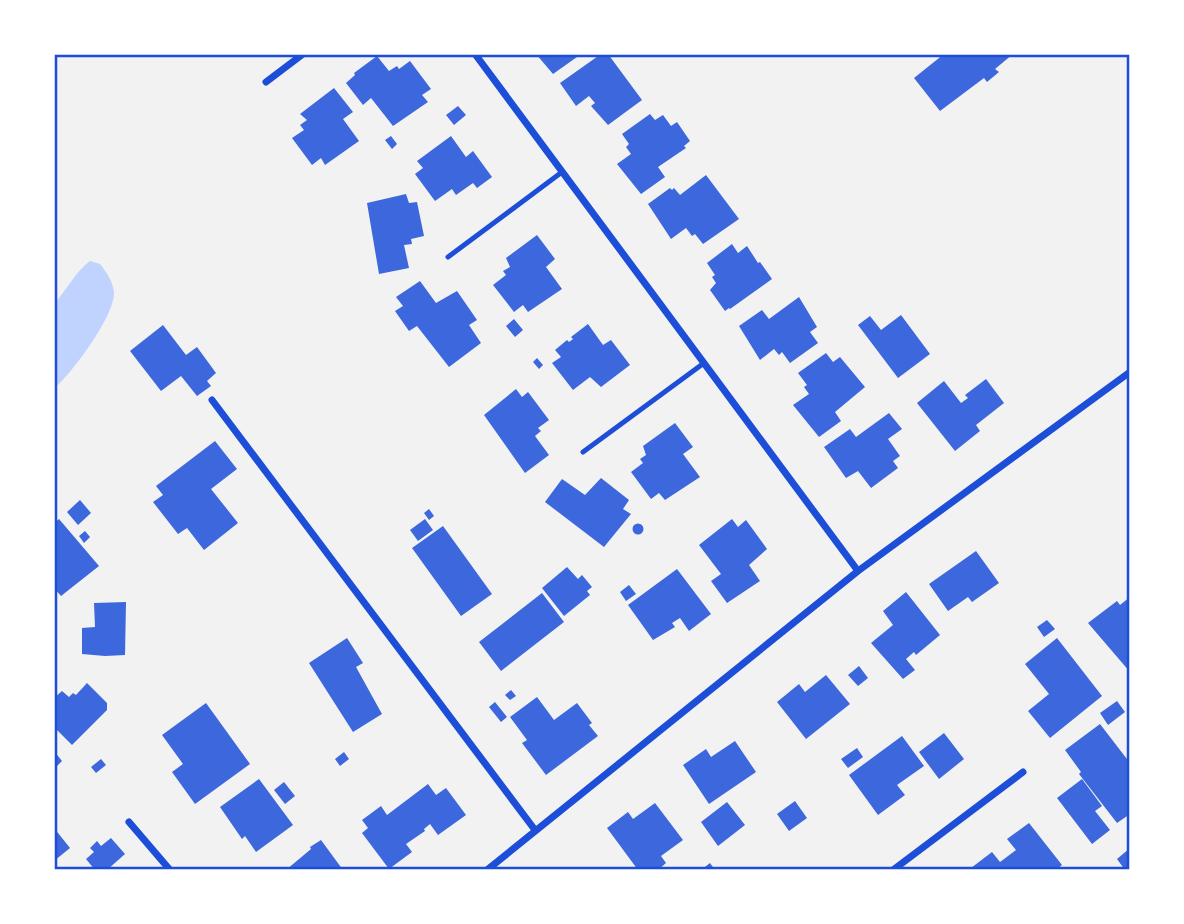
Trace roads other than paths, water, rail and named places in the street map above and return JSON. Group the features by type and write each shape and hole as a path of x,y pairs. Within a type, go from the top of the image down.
{"street":[{"path":"267,82 303,54"},
{"path":"475,54 858,570"},
{"path":"487,870 858,570 1130,372"},
{"path":"212,400 535,830"},
{"path":"893,870 1023,772"},
{"path":"129,822 170,870"}],"lane":[{"path":"448,257 562,172"},
{"path":"583,452 704,363"}],"water":[{"path":"90,261 100,264 109,277 114,293 112,303 91,344 54,389 54,304"}]}
